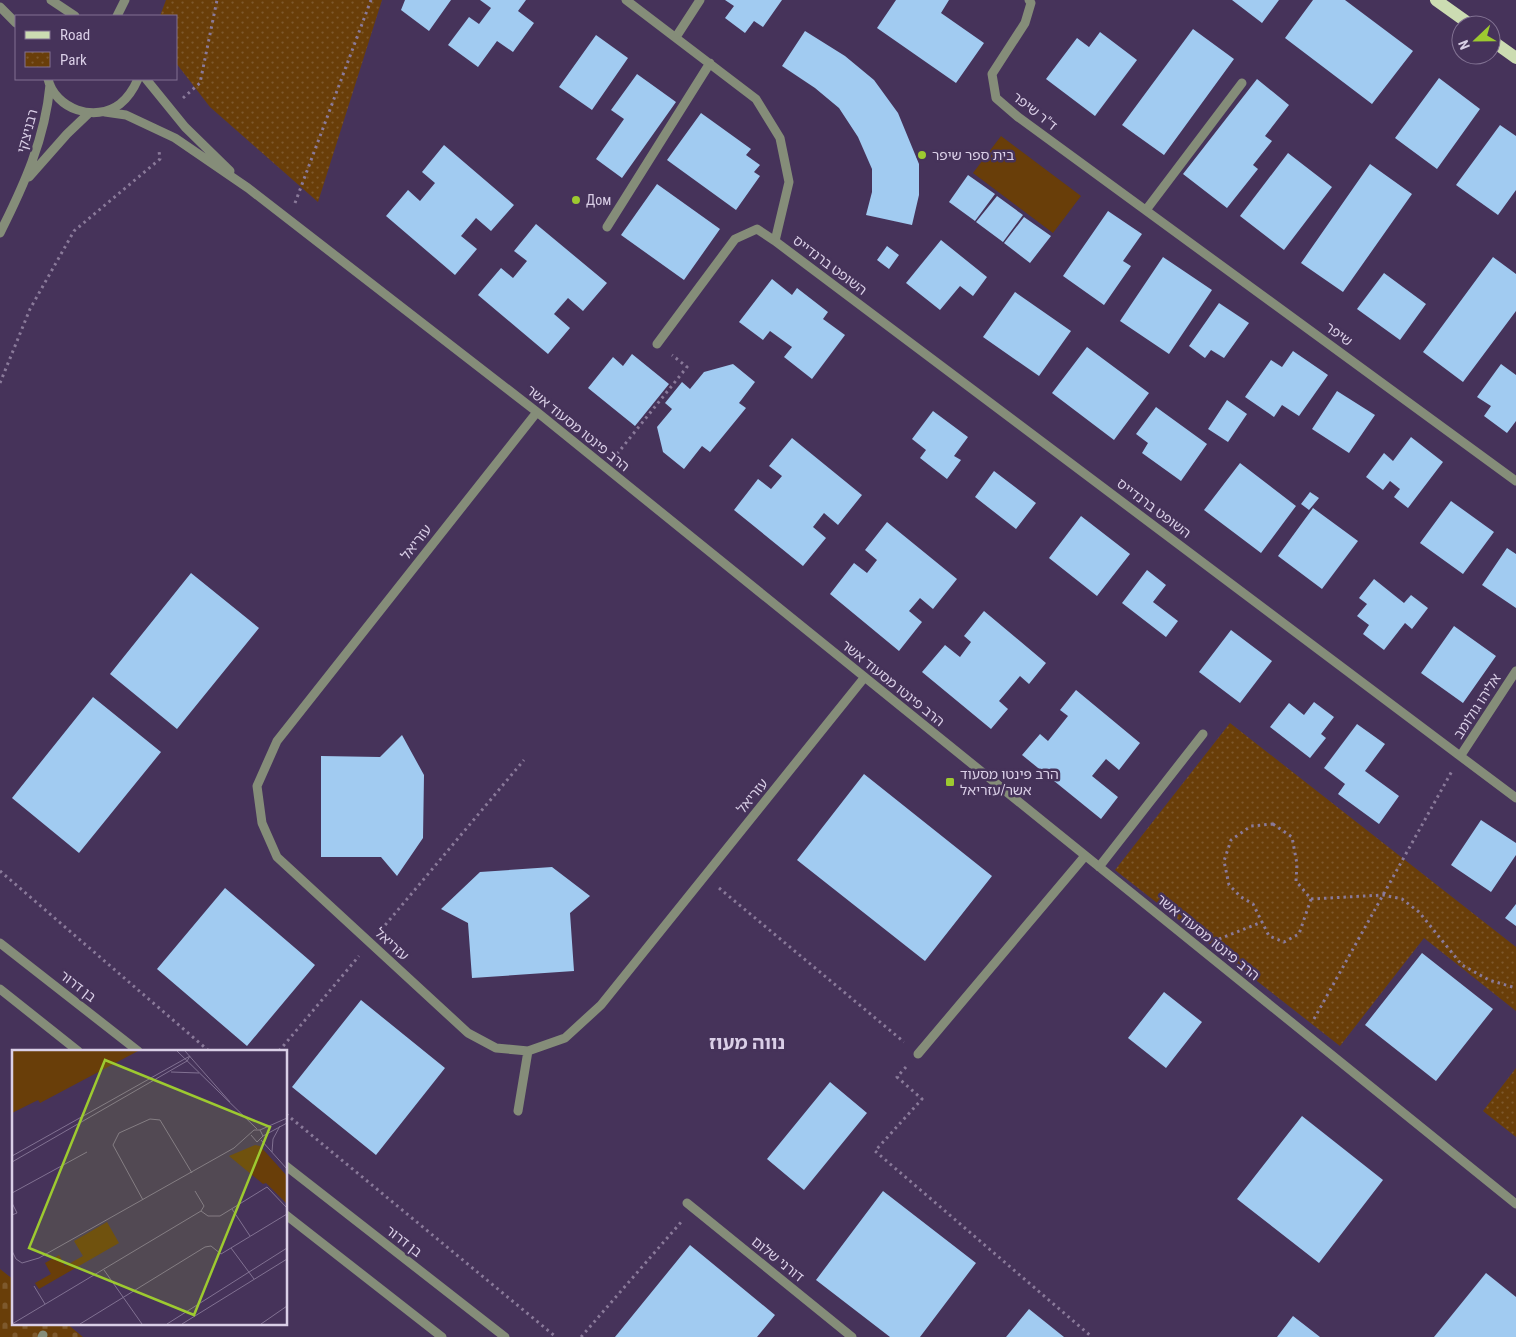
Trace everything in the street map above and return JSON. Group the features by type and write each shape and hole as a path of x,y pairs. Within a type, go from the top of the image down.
{"main road":[{"path":"1436,0 1457,15"},
{"path":"1501,47 1516,58"}],"street":[{"path":"51,0 74,15"},
{"path":"118,15 125,0"},
{"name":"השופט ברנדייס","path":"626,0 676,36 756,99 780,138 789,182 775,241"},
{"path":"676,36 700,0"},
{"name":"ד\"ר שיפר","path":"1029,0 1031,3 1025,23 992,74 996,98 1018,117 1146,210"},
{"path":"0,7 15,22"},
{"path":"607,227 710,63"},
{"path":"49,82 65,104 89,113 105,112 120,105 131,94 138,80"},
{"name":"הרב פינטו מסעוד אשר","path":"147,80 170,109 248,188"},
{"name":"רבניצקי","path":"0,233 25,183 37,150 48,112 49,82"},
{"path":"1146,210 1242,83"},
{"name":"הרב פינטו מסעוד אשר","path":"105,112 126,115 175,138 248,188 537,412 1516,1204"},
{"name":"רבניצקי","path":"25,183 53,148 89,113"},
{"name":"שיפר","path":"1146,210 1516,481"},
{"name":"השופט ברנדייס","path":"657,344 735,239 757,229 1516,798"},
{"name":"עזריאל","path":"537,412 277,741 257,786 262,823 277,858 468,1033 496,1048 528,1051 565,1038 601,1005 864,678"},
{"name":"אליהו גולומב","path":"1461,755 1516,671"},
{"path":"1099,867 1203,734"},
{"path":"918,1054 1085,856"},
{"name":"בן דרור","path":"0,943 137,1050"},
{"path":"0,990 77,1050"},
{"path":"518,1111 528,1051"},
{"name":"בן דרור","path":"288,1168 505,1337"},
{"name":"דורני שלום","path":"690,1205 852,1337"},
{"path":"288,1217 442,1337"}],"path":[{"path":"170,109 200,83 217,0"},
{"path":"288,220 371,0"},
{"path":"0,383 30,309 74,231 160,158 156,129"},
{"path":"605,468 687,367 657,344"},
{"path":"1306,1034 1461,755"},
{"path":"280,1050 524,760"},
{"path":"1273,824 1292,838 1297,864 1296,881 1311,899 1299,934 1284,942 1269,936 1253,904 1241,898 1229,885 1224,862 1231,840 1251,826 1273,824"},
{"path":"0,871 208,1050"},
{"path":"705,876 918,1054 897,1077 922,1098 875,1151 1092,1337"},
{"path":"1311,899 1383,895 1402,899 1419,912 1462,966 1490,980 1516,988"},
{"path":"1198,946 1262,922"},
{"path":"288,1116 556,1337"},
{"path":"581,1337 690,1205"}],"green space":[{"path":"166,0 382,0 318,202 210,107 178,66 178,15 160,15"},
{"path":"1001,136 1081,196 1053,233 973,173"},
{"path":"1230,723 1516,947 1516,1011 1424,938 1340,1046 1115,870"},
{"path":"1516,1068 1516,1137 1483,1111"},
{"path":"0,1269 12,1278 12,1324 67,1324 83,1337 0,1337"}],"building":[{"path":"405,0 451,0 429,31 401,10"},
{"path":"480,0 526,0 518,11 534,23 513,52 497,41 478,67 448,45 469,17 479,24 491,8"},
{"path":"725,0 782,0 763,27 754,21 745,33 725,18 734,6"},
{"path":"896,0 949,0 941,13 984,43 956,83 877,28"},
{"path":"1232,0 1279,0 1262,23"},
{"path":"1313,0 1345,0 1413,51 1372,104 1285,38"},
{"path":"1193,29 1234,59 1164,155 1122,125"},
{"path":"805,31 845,56 874,80 898,113 919,164 919,195 912,225 866,215 872,192 872,169 858,137 839,108 815,88 782,66"},
{"path":"1100,32 1137,60 1095,116 1046,79 1077,38 1089,47"},
{"path":"596,35 628,58 592,110 559,87"},
{"path":"637,74 676,102 622,178 596,159 624,119 611,110"},
{"path":"1439,78 1480,109 1437,169 1395,138"},
{"path":"1257,79 1289,105 1265,136 1272,141 1253,165 1258,169 1227,208 1183,174"},
{"path":"701,113 751,149 746,155 760,165 754,172 760,176 736,210 667,160"},
{"path":"1500,125 1516,136 1516,190 1498,215 1456,185"},
{"path":"444,145 514,205 491,231 476,218 461,236 477,249 455,275 386,216 408,190 420,201 435,183 422,172"},
{"path":"1288,153 1332,187 1284,250 1240,216"},
{"path":"1370,164 1412,194 1343,292 1301,263"},
{"path":"968,175 995,194 975,221 949,202"},
{"path":"657,184 720,229 684,280 621,235"},
{"path":"997,196 1023,215 1003,242 976,222"},
{"path":"1108,211 1142,234 1123,261 1131,266 1104,305 1063,276"},
{"path":"1024,217 1051,236 1030,263 1004,243"},
{"path":"536,224 607,283 583,311 568,298 554,314 570,328 548,354 478,295 501,268 513,278 527,261 514,251"},
{"path":"941,240 987,277 973,296 960,286 940,310 906,283"},
{"path":"887,246 899,255 889,269 877,260"},
{"path":"1163,257 1212,290 1169,354 1120,321"},
{"path":"1493,257 1516,274 1516,311 1463,382 1423,352"},
{"path":"1384,273 1426,304 1400,340 1357,309"},
{"path":"772,279 792,295 797,288 828,312 823,319 845,335 812,379 784,357 792,347 770,331 763,340 739,322"},
{"path":"1015,292 1071,331 1039,376 983,337"},
{"path":"1219,303 1249,323 1224,358 1211,350 1205,358 1189,346"},
{"path":"1087,347 1149,393 1114,440 1052,393"},
{"path":"1293,351 1328,375 1299,416 1282,405 1274,417 1245,397 1271,360 1282,367"},
{"path":"632,354 669,384 635,426 588,388 613,357 623,366"},
{"path":"733,364 755,382 739,403 746,408 710,452 702,446 684,469 663,452 657,427 672,409 665,403 682,382 690,389 704,372"},
{"path":"1501,364 1516,375 1516,421 1507,433 1484,416 1491,406 1477,397"},
{"path":"1337,391 1375,415 1349,453 1312,429"},
{"path":"1227,400 1247,414 1228,442 1208,429"},
{"path":"1156,407 1207,444 1181,481 1142,453 1148,443 1136,434"},
{"path":"933,411 968,437 954,456 961,460 947,479 920,458 926,450 912,439"},
{"path":"1411,437 1443,462 1408,508 1394,497 1400,489 1390,481 1383,490 1366,477 1384,453 1393,461"},
{"path":"792,438 862,495 838,525 824,513 813,527 826,538 803,566 734,510 758,479 771,489 782,476 769,466"},
{"path":"1240,463 1296,506 1261,553 1204,510"},
{"path":"994,471 1036,503 1016,529 975,497"},
{"path":"1310,492 1319,498 1309,510 1301,504"},
{"path":"1451,501 1494,532 1463,574 1420,543"},
{"path":"1313,508 1358,541 1322,589 1278,556"},
{"path":"1081,516 1130,554 1097,596 1049,558"},
{"path":"887,522 957,579 933,609 920,598 909,611 922,622 899,651 830,594 854,563 867,573 877,560 865,550"},
{"path":"1507,548 1516,554 1516,608 1482,585"},
{"path":"1147,570 1166,585 1153,602 1178,621 1166,637 1122,603"},
{"path":"191,573 259,628 177,729 110,674"},
{"path":"1374,579 1404,603 1411,595 1428,608 1412,629 1405,623 1384,650 1363,634 1369,625 1357,616 1367,604 1359,598"},
{"path":"984,611 1046,663 1029,684 1020,676 999,701 1008,709 991,729 922,672 945,645 960,657 971,642 964,636"},
{"path":"1454,626 1496,656 1463,703 1421,673"},
{"path":"1231,630 1272,661 1240,703 1199,672"},
{"path":"1076,690 1140,743 1119,770 1106,759 1092,776 1118,797 1101,819 1022,755 1040,734 1048,741 1068,716 1060,710"},
{"path":"93,697 161,752 79,853 12,798"},
{"path":"1314,702 1334,717 1321,734 1326,738 1310,758 1270,727 1289,703 1304,715"},
{"path":"1357,724 1385,744 1365,771 1399,796 1379,824 1338,794 1345,784 1324,768"},
{"path":"402,735 424,775 423,838 397,876 381,857 321,857 321,756 380,757"},
{"path":"864,774 992,876 925,961 797,860"},
{"path":"1481,820 1516,843 1516,855 1491,892 1451,865"},
{"path":"552,867 590,896 570,913 574,971 472,978 468,923 441,909 480,872"},
{"path":"225,888 315,965 247,1046 157,969"},
{"path":"1516,904 1516,926 1505,918"},
{"path":"1422,953 1493,1009 1436,1081 1365,1025"},
{"path":"1164,992 1202,1022 1166,1068 1128,1038"},
{"path":"361,1000 445,1068 376,1155 292,1087"},
{"path":"830,1082 867,1113 804,1190 767,1159"},
{"path":"1302,1116 1383,1180 1319,1263 1237,1199"},
{"path":"883,1191 976,1263 920,1337 890,1337 816,1280"},
{"path":"690,1245 775,1315 757,1337 615,1337"},
{"path":"1486,1273 1516,1297 1516,1337 1434,1337"},
{"path":"1029,1309 1064,1337 1006,1337"},
{"path":"1293,1316 1320,1337 1277,1337"}],"place":[{"name":"בית ספר שיפר","path":"922,155"},
{"name":"Дом","path":"576,200"},
{"name":"הרב פינטו מסעוד אשר/עזריאל","path":"950,782"}],"district":[{"name":"נווה מעוז","path":"747,1042"}]}
